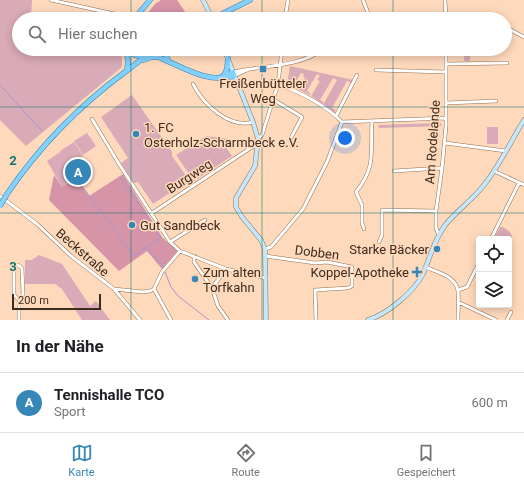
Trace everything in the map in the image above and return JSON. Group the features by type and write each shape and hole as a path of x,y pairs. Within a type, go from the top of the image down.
{"main road":[{"path":"139,12 150,0"},
{"path":"222,12 250,0"},
{"path":"127,70 128,56"},
{"path":"0,206 38,153 66,122 100,92 146,56"},
{"path":"166,56 169,62"},
{"path":"138,62 155,57 206,77 224,78 234,74"},
{"path":"224,75 227,69 228,58"},
{"path":"217,78 224,75 234,74"}],"street":[{"path":"51,0 58,0 107,12"},
{"path":"203,0 209,12"},
{"path":"286,12 288,0"},
{"path":"364,0 368,12"},
{"path":"445,0 446,12"},
{"path":"512,31 524,37"},
{"path":"258,139 262,135 274,100 278,84 281,56"},
{"path":"234,74 250,69 302,61 312,56"},
{"name":"Am Rodelande","path":"440,235 436,228 436,211 445,143 446,56"},
{"path":"228,58 258,139 255,166 237,195 235,202 238,212 261,240 265,249 266,320"},
{"path":"446,64 508,63"},
{"path":"376,70 446,72"},
{"path":"336,116 357,75"},
{"path":"193,84 210,108 223,116 242,124 252,122"},
{"path":"278,84 310,97 342,122 446,118"},
{"path":"274,100 302,117 291,138"},
{"path":"446,103 496,101"},
{"path":"92,120 170,242 180,251 226,269 266,278"},
{"path":"368,320 389,309 410,291 421,278 446,225 484,185 524,120"},
{"path":"364,229 362,223 362,205 356,192 364,182 370,169 372,157 372,121"},
{"path":"265,249 271,247 302,210 327,162 342,122"},
{"path":"445,143 506,151"},
{"name":"Burgweg","path":"152,213 252,147 258,146"},
{"path":"394,171 442,168"},
{"path":"494,171 524,185"},
{"path":"492,236 519,183"},
{"name":"Beckstraße","path":"0,196 38,224 75,260 114,289 140,320"},
{"path":"379,242 382,235 382,210 436,211"},
{"path":"170,242 205,220"},
{"path":"114,289 120,291 143,292 154,289 162,272 180,251"},
{"path":"194,256 194,262 212,288 218,306 228,320"},
{"name":"Dobben","path":"265,256 327,262 352,267 352,286 348,288 315,290 316,320"},
{"path":"19,300 14,295 14,266 18,265 22,268 23,294 19,300 19,320"},
{"path":"426,267 454,282 458,290 458,320"},
{"path":"212,288 226,269"},
{"path":"458,290 467,287 476,269"},
{"path":"352,276 377,272"},
{"path":"154,289 171,320"},
{"path":"458,302 496,320"},
{"path":"507,320 511,312"}],"shaded area":[{"path":"0,0 32,0 31,12 12,12 12,56 122,56 122,67 26,146 0,120"},
{"path":"161,0 177,0 185,12 149,12 155,4"},
{"path":"464,56 470,56 470,61 464,61"},
{"path":"290,66 353,80 351,84 347,81 332,108 336,110 334,114 323,105 337,80 333,78 320,100 324,102 322,104 311,96 320,81 317,80 320,76 317,74 307,91 311,94 310,95 298,89 305,78 303,76 304,74 301,73 294,85 298,88 297,89 287,85"},
{"name":"1. FC Osterholz-Scharmbeck e.V.","path":"132,95 172,152 172,156 189,180 153,204 138,182 134,183 121,163 128,158 101,117"},
{"path":"441,123 441,126 379,128 378,125"},
{"path":"487,127 498,127 498,144 487,144"},
{"path":"87,133 96,146 83,155 74,141"},
{"path":"206,136 228,139 227,149 232,156 194,181 176,155"},
{"path":"74,142 83,156 63,170 70,181 62,187 47,161 60,152 62,153 60,151"},
{"path":"123,174 162,237 177,251 162,269 147,251 119,271 49,200 54,175 62,187 73,180 76,183 79,182 89,196"},
{"path":"500,227 503,227 510,232 512,236 496,236"},
{"path":"39,255 62,264 90,306 96,301 110,320 82,320 62,289 55,284 25,284 25,260 32,260"}],"waterway":[{"path":"0,85 42,131"},
{"path":"76,183 79,182 134,256 161,237 120,177"},
{"path":"146,248 163,266"},
{"path":"165,272 171,287 178,296 209,320"}],"place":[{"name":"Freißenbütteler Weg","path":"263,69"},
{"name":"1. FC Osterholz-Scharmbeck e.V.","path":"136,134"},
{"name":"Tennishalle TCO","path":"78,172"},
{"name":"Gut Sandbeck","path":"132,225"},
{"name":"Starke Bäcker","path":"437,249"},
{"name":"Koppel-Apotheke","path":"417,272"},
{"name":"Zum alten Torfkahn","path":"195,279"}]}
